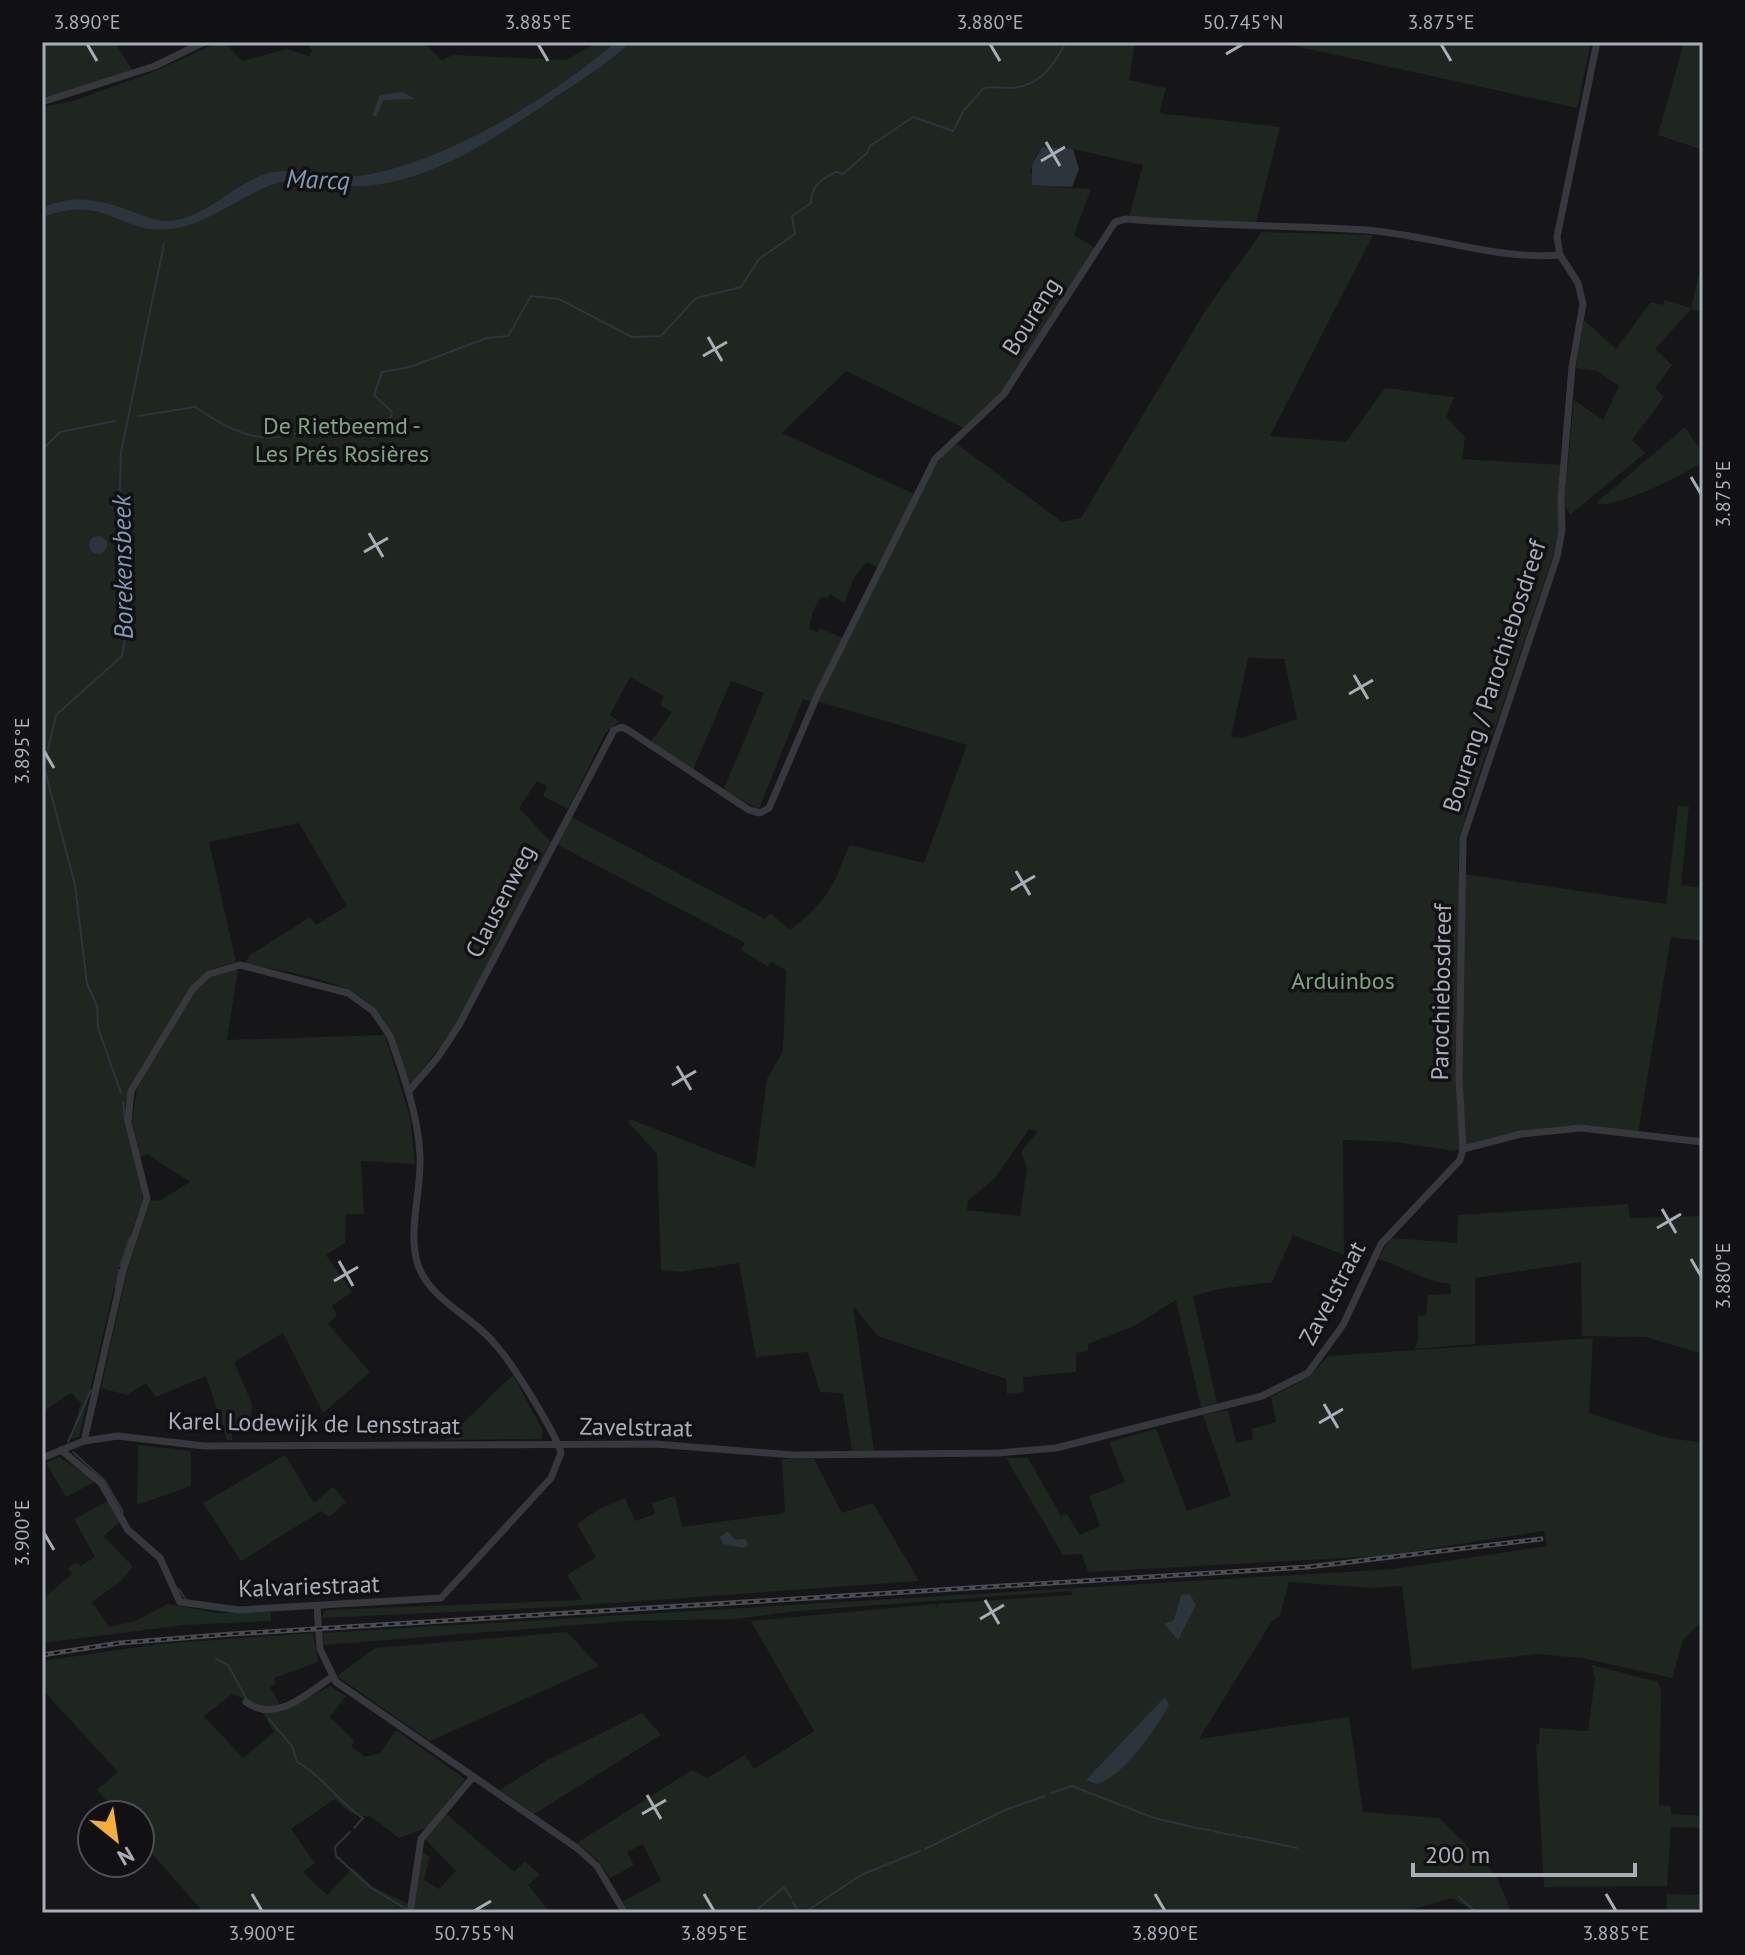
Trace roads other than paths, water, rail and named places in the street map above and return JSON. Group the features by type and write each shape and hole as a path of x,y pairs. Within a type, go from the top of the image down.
{"street":[{"path":"42,102 155,66 204,42"},
{"path":"1560,255 1557,237 1597,42"},
{"name":"Boureng","path":"622,727 749,810 760,813 772,802 817,696 935,459 1004,394 1115,222 1122,219 1256,228 1367,230 1493,252 1537,257 1560,255"},
{"name":"Boureng / Parochiebosdreef","path":"1465,835 1557,557 1562,530 1561,498 1572,367 1583,304 1578,283 1560,255"},
{"name":"Clausenweg","path":"408,1092 438,1057 459,1025 605,740 614,730 622,727"},
{"name":"Parochiebosdreef","path":"1463,1149 1459,1079 1465,835"},
{"name":"Zavelstraat","path":"84,1441 123,1271 147,1198 128,1122 131,1091 199,981 209,974 240,965 348,993 366,1003 385,1025 408,1092 420,1155 415,1248 418,1264 441,1298 494,1343 559,1446 655,1444 793,1455 1029,1452 1262,1396 1308,1373 1324,1354 1359,1295 1381,1244 1460,1160 1463,1149"},
{"path":"1463,1149 1521,1134 1581,1128 1703,1142"},
{"name":"Karel Lodewijk de Lensstraat","path":"42,1458 84,1441 118,1436 204,1446 559,1446"},
{"name":"Kalvariestraat","path":"61,1450 101,1483 128,1530 160,1558 180,1602 229,1610 441,1598 542,1490 558,1461 559,1446"},
{"path":"317,1606 320,1649 332,1677 587,1856 605,1876 625,1913"},
{"path":"246,1702 255,1709 282,1709 332,1677"},
{"path":"410,1913 421,1839 473,1777"}],"water":[{"name":"Marcq","path":"616,42 631,42 600,67 503,132 460,157 414,176 365,186 287,180 257,191 201,221 170,229 137,226 83,209 42,217 42,208 54,203 89,200 153,219 171,221 197,213 244,184 269,173 291,171 348,177 392,169 461,143 529,106"},
{"path":"403,92 415,99 383,100 377,116 372,116 380,95"},
{"path":"1042,147 1073,149 1079,169 1072,187 1032,185 1032,165"},
{"path":"98,536 107,545 98,554 89,545"},
{"path":"728,1531 735,1540 746,1539 748,1546 723,1544 720,1537"},
{"path":"1190,1594 1196,1605 1178,1640 1164,1624 1174,1620 1181,1595"},
{"path":"1165,1697 1169,1705 1128,1762 1097,1784 1086,1780"}],"waterway":[{"path":"138,416 195,407 223,424 255,436 276,437 335,426 346,427 372,438 377,436 379,426 391,417 392,412 374,395 382,372 410,367 487,338 508,336 531,296 559,299 632,337 661,336 696,298 741,287 759,259 795,234 792,216 811,203 813,192 821,180 836,172 843,174 867,153 870,146 913,117 953,131 964,110 984,88 1020,87 1037,80 1051,67 1066,42"},
{"name":"Borekensbeek","path":"121,1093 98,1028 97,1006 87,984 75,885 44,767 56,715 122,656 128,622 119,520 121,452 164,244"},
{"path":"42,450 60,432 115,421"},
{"name":"Borekensbeek","path":"123,1102 125,1119"},
{"name":"Borekensbeek","path":"120,1266 130,1237"},
{"name":"Borekensbeek","path":"116,1287 119,1270"},
{"name":"Borekensbeek","path":"68,1442 91,1390"},
{"name":"Borekensbeek","path":"73,1452 105,1481 123,1512"},
{"name":"Borekensbeek","path":"179,1589 186,1600"},
{"name":"Borekensbeek","path":"216,1659 228,1665 246,1698"},
{"name":"Borekensbeek","path":"269,1719 292,1746 297,1762 363,1818 354,1828"},
{"path":"1051,1793 1072,1786 1154,1818 1193,1827"},
{"path":"925,1849 1005,1810 1045,1796"},
{"path":"1195,1828 1210,1830"},
{"path":"1213,1831 1220,1833"},
{"name":"Borekensbeek","path":"350,1832 335,1847 336,1856 370,1887 406,1909"},
{"path":"1222,1833 1231,1835"},
{"path":"1233,1835 1242,1837"},
{"path":"1245,1837 1297,1848"},
{"path":"804,1913 861,1875 920,1851"},
{"path":"753,1913 784,1887 791,1898"},
{"path":"1459,1897 1477,1913"},
{"path":"793,1902 799,1913"},
{"path":"415,1912 424,1913"}],"railway":[{"path":"42,1655 120,1643 232,1634 1308,1567 1541,1539"}],"park label":[{"name":"De Rietbeemd - Les Prés Rosières","path":"342,439"},
{"name":"Arduinbos","path":"1343,980"}]}
